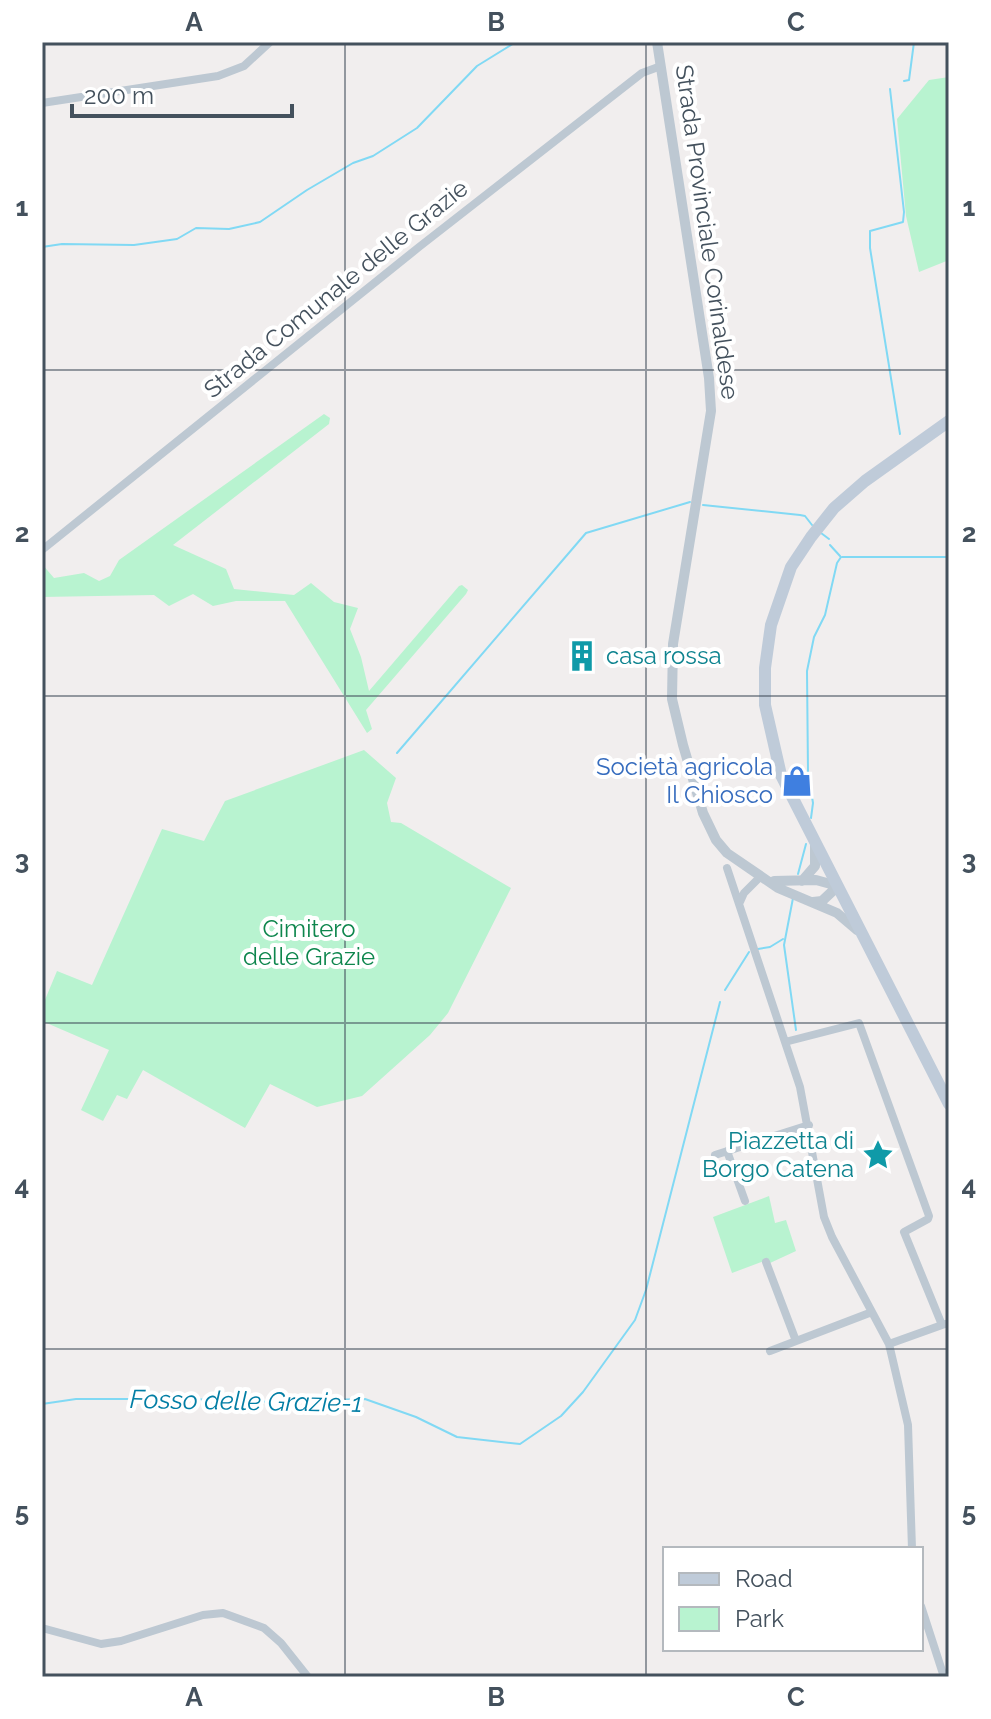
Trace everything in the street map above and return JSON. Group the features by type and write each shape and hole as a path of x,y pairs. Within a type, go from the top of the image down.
{"main road":[{"path":"838,886 781,775 765,705 767,647 791,567 834,508 865,481 949,421"},
{"name":"Strada Provinciale Corinaldese","path":"838,886 949,1104"}],"street":[{"path":"42,103 218,76 244,66 270,42"},
{"name":"Strada Provinciale Corinaldese","path":"657,42 709,378 711,411 673,644 672,699 703,813 716,840 738,862 778,888 848,921 866,941"},
{"name":"Strada Comunale delle Grazie","path":"42,550 419,247 642,73 661,66"},
{"path":"802,881 811,873 817,859 814,838"},
{"path":"727,868 809,1125 824,1217 889,1344 908,1425 912,1547"},
{"path":"740,902 744,893 761,876"},
{"name":"Strada Provinciale Corinaldese","path":"761,876 776,882 816,880 838,886"},
{"path":"811,902 822,901 838,886"},
{"path":"785,1042 859,1023 929,1216 903,1231 946,1324 889,1344"},
{"path":"715,1155 809,1125"},
{"path":"727,1151 745,1201"},
{"path":"766,1262 796,1341"},
{"path":"770,1351 872,1312"},
{"path":"923,1612 944,1677"},
{"path":"42,1628 101,1644 121,1641 203,1615 223,1613 264,1628 281,1643 308,1677"}],"green space":[{"path":"949,77 949,260 919,272 906,216 897,119 929,80"},
{"path":"324,414 330,418 329,424 173,545 226,569 234,589 294,595 311,583 334,602 358,608 350,629 369,691 459,586 468,590 366,710 372,729 367,733 285,601 236,601 213,606 193,594 169,606 154,595 42,597 42,564 54,578 84,573 99,581 110,576 119,560"},
{"name":"Cimitero delle Grazie","path":"364,750 396,778 387,803 391,822 401,823 511,888 448,1013 430,1035 362,1096 317,1107 270,1084 245,1128 143,1070 127,1099 117,1095 103,1121 81,1110 109,1050 42,1021 42,1007 57,971 92,985 162,829 204,841 225,801"},
{"path":"769,1196 775,1223 786,1220 796,1251 770,1263 767,1260 732,1273 713,1217"}],"waterway":[{"path":"42,247 62,244 134,245 177,239 196,228 229,229 260,222 307,190 353,163 373,156 417,128 477,66 516,42"},
{"path":"904,81 909,80 914,42"},
{"path":"890,89 903,222 870,231 870,248 900,434"},
{"path":"397,753 586,533 690,502"},
{"path":"703,505 800,515 805,516 812,525"},
{"path":"821,533 829,539"},
{"path":"830,545 840,556"},
{"name":"Fosso delle Grazie-1","path":"811,818 813,803 808,772 807,671 814,637 825,615 841,557"},
{"name":"Fosso delle Grazie-1","path":"842,557 949,557"},
{"name":"Fosso delle Grazie-1","path":"798,874 806,844"},
{"path":"793,898 784,945 796,1030"},
{"name":"Fosso delle Grazie-1","path":"758,949 770,947 783,939"},
{"name":"Fosso delle Grazie-1","path":"725,990 749,952"},
{"name":"Fosso delle Grazie-1","path":"42,1404 76,1399 240,1402 365,1399 416,1417 457,1437 520,1444 561,1416 583,1392 635,1320 646,1290 720,1002"}],"place":[{"name":"casa rossa","path":"582,656"},
{"name":"Società agricola Il Chiosco","path":"797,781"},
{"name":"Piazzetta di Borgo Catena","path":"878,1155"}]}
